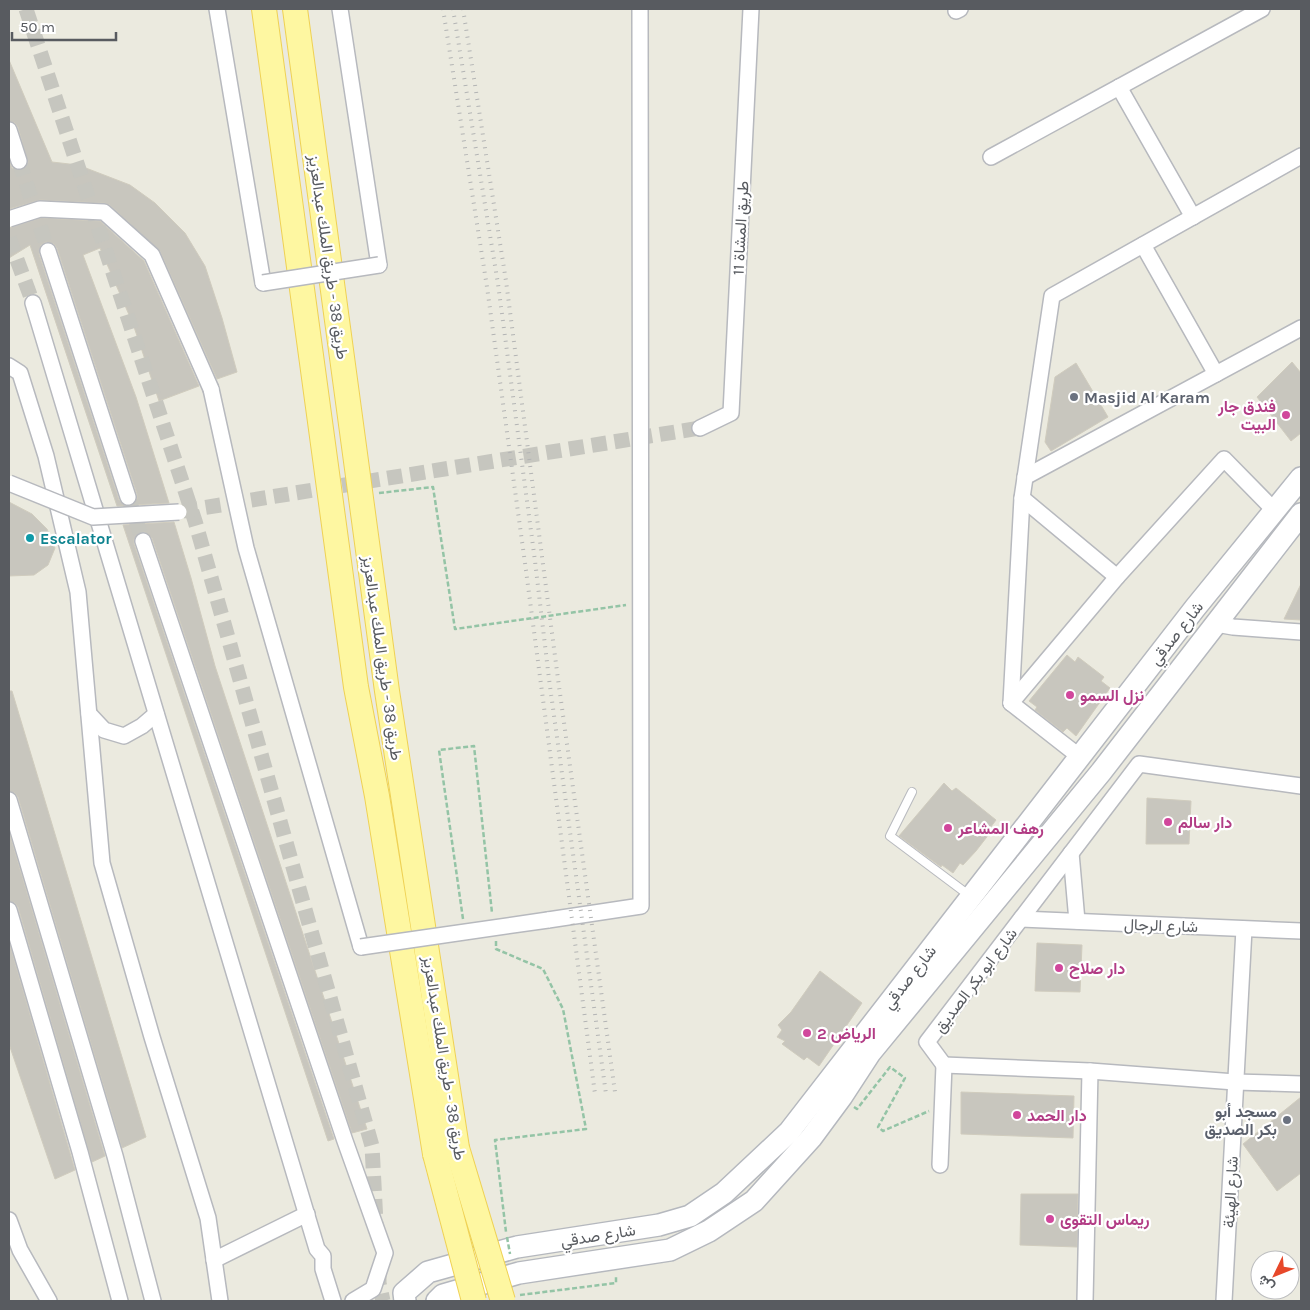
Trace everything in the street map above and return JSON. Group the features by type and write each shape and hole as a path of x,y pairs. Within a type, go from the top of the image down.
{"main road":[{"name":"طريق 38 - طريق الملك عبدالعزيز","path":"264,9 356,687 380,816 435,1154 474,1301"},
{"name":"طريق 38 - طريق الملك عبدالعزيز","path":"295,9 386,691 457,1148 511,1298"}],"street":[{"path":"217,9 263,283 379,265 340,9"},
{"path":"9,220 40,209 104,212 152,255 211,389 246,548 361,947 641,906 640,9"},
{"name":"طريق المشاة 11","path":"700,428 731,413 751,9"},
{"path":"991,157 1262,9"},
{"path":"1119,87 1193,217"},
{"path":"9,130 19,161"},
{"path":"1011,703 1022,498 1052,296 1301,156"},
{"path":"1143,245 1216,374"},
{"path":"48,251 128,497"},
{"path":"33,303 317,1249 323,1256 323,1269 333,1301"},
{"path":"1025,477 1301,328"},
{"path":"9,366 20,374 46,456 78,592 102,863 152,1037 208,1218 220,1301"},
{"path":"1011,703 1118,577 1224,459 1275,511"},
{"name":"شارع صدقي","path":"436,1301 443,1294 520,1273 670,1250 709,1231 754,1201 811,1138 834,1090 971,897 1195,608 1301,478"},
{"path":"9,483 93,517 179,512"},
{"path":"1022,498 1118,577"},
{"name":"شارع صدقي","path":"405,1301 404,1292 428,1272 517,1247 659,1225 690,1216 724,1193 834,1090 870,1053 1101,772 1301,514"},
{"path":"143,541 345,1141 385,1253 373,1289 353,1301"},
{"path":"1195,608 1216,624 1301,632"},
{"path":"1011,703 1101,772"},
{"path":"89,714 104,730 124,736 142,726 156,714"},
{"name":"شارع ابو بكر الصديق","path":"944,1065 927,1042 1139,764 1301,786"},
{"path":"9,800 115,1156 153,1301"},
{"path":"1071,854 1076,921"},
{"path":"9,910 80,1152 120,1301"},
{"name":"شارع الرجال","path":"1021,919 1301,931"},
{"name":"شارع الهيئة","path":"1224,1301 1244,929"},
{"path":"940,1165 944,1065 1090,1071 1236,1082 1301,1084"},
{"path":"1085,1301 1090,1071"},
{"path":"214,1260 307,1214"},
{"path":"9,1220 20,1250 49,1301"}],"lane":[{"path":"912,792 890,836 971,897"}],"path":[{"path":"360,496 433,486 455,629 640,603"},
{"path":"464,932 439,750 474,746 493,920"},
{"path":"495,939 496,948 543,969 563,1009 586,1129 495,1140 506,1237"},
{"path":"834,1090 857,1109 890,1067 905,1078 878,1127 883,1131 942,1105"},
{"path":"511,1298 616,1283"}],"building":[{"path":"9,60 52,162 78,165 130,185 155,203 185,233 205,266 237,372 217,379 160,251 110,205 104,203 40,200 9,209 9,160 12,168 18,170 26,168 28,162 18,127 15,123 9,121"},
{"path":"41,218 100,221 144,261 199,386 159,401 133,324 100,248 83,255 136,397 169,503 132,505 137,499 137,494 57,248 54,244 46,242 41,245 39,254 119,500 125,506 117,506 30,245 9,258 9,228"},
{"name":"فندق جار البيت","path":"1292,362 1301,373 1301,433 1291,441 1257,397"},
{"name":"Masjid Al Karam","path":"1076,363 1108,417 1051,451 1045,442 1055,377"},
{"name":"Escalator","path":"9,502 32,514 47,529 55,548 48,565 34,575 9,576"},
{"path":"174,522 215,666 367,1129 352,1133 152,538 145,532 140,532 134,539 134,544 334,1139 328,1141 123,525"},
{"path":"1301,584 1301,620 1284,619"},
{"name":"نزل السمو","path":"1067,655 1075,662 1078,657 1104,677 1101,681 1110,688 1076,736 1067,728 1063,732 1035,710 1037,707 1029,701"},
{"path":"9,691 12,691 146,1137 122,1148 18,797 15,793 9,791"},
{"name":"رهف المشاعر","path":"944,783 952,791 956,788 996,820 990,828 993,829 976,851 963,865 960,863 953,873 942,865 941,867 899,836"},
{"name":"دار سالم","path":"1147,798 1191,801 1189,844 1146,844"},
{"path":"9,832 105,1156 92,1162 18,907 15,903 9,901"},
{"path":"9,942 75,1170 55,1179 9,1044"},
{"name":"دار صلاح","path":"1037,943 1082,945 1080,992 1035,991"},
{"path":"820,971 862,1003 819,1066 807,1057 804,1060 782,1044 785,1041 777,1037 782,1030 778,1025 791,1012"},
{"name":"دار الحمد","path":"961,1092 1074,1096 1073,1138 961,1134"},
{"name":"مسجد أبو بكر الصديق","path":"1301,1097 1301,1173 1277,1191 1243,1144"},
{"name":"ريماس التقوى","path":"1021,1194 1078,1194 1077,1247 1020,1245"}],"tunnel":[{"path":"26,9 195,521 372,1146 376,1223"},
{"path":"19,161 48,251"},
{"path":"9,238 33,303"},
{"path":"183,511 700,428"},
{"path":"128,497 143,541"},
{"path":"379,1271 379,1283 383,1301"}],"railway":[{"path":"443,9 487,287 595,1094"},
{"path":"453,9 498,284 549,679 606,1094"},
{"path":"463,9 506,281 615,1092"}],"place":[{"name":"Masjid Al Karam","path":"1074,397"},
{"name":"فندق جار البيت","path":"1286,415"},
{"name":"Escalator","path":"30,538"},
{"name":"نزل السمو","path":"1070,695"},
{"name":"دار سالم","path":"1168,822"},
{"name":"رهف المشاعر","path":"948,828"},
{"name":"دار صلاح","path":"1059,968"},
{"name":"الرياض 2","path":"807,1033"},
{"name":"دار الحمد","path":"1017,1115"},
{"name":"مسجد أبو بكر الصديق","path":"1287,1120"},
{"name":"ريماس التقوى","path":"1050,1219"}]}
